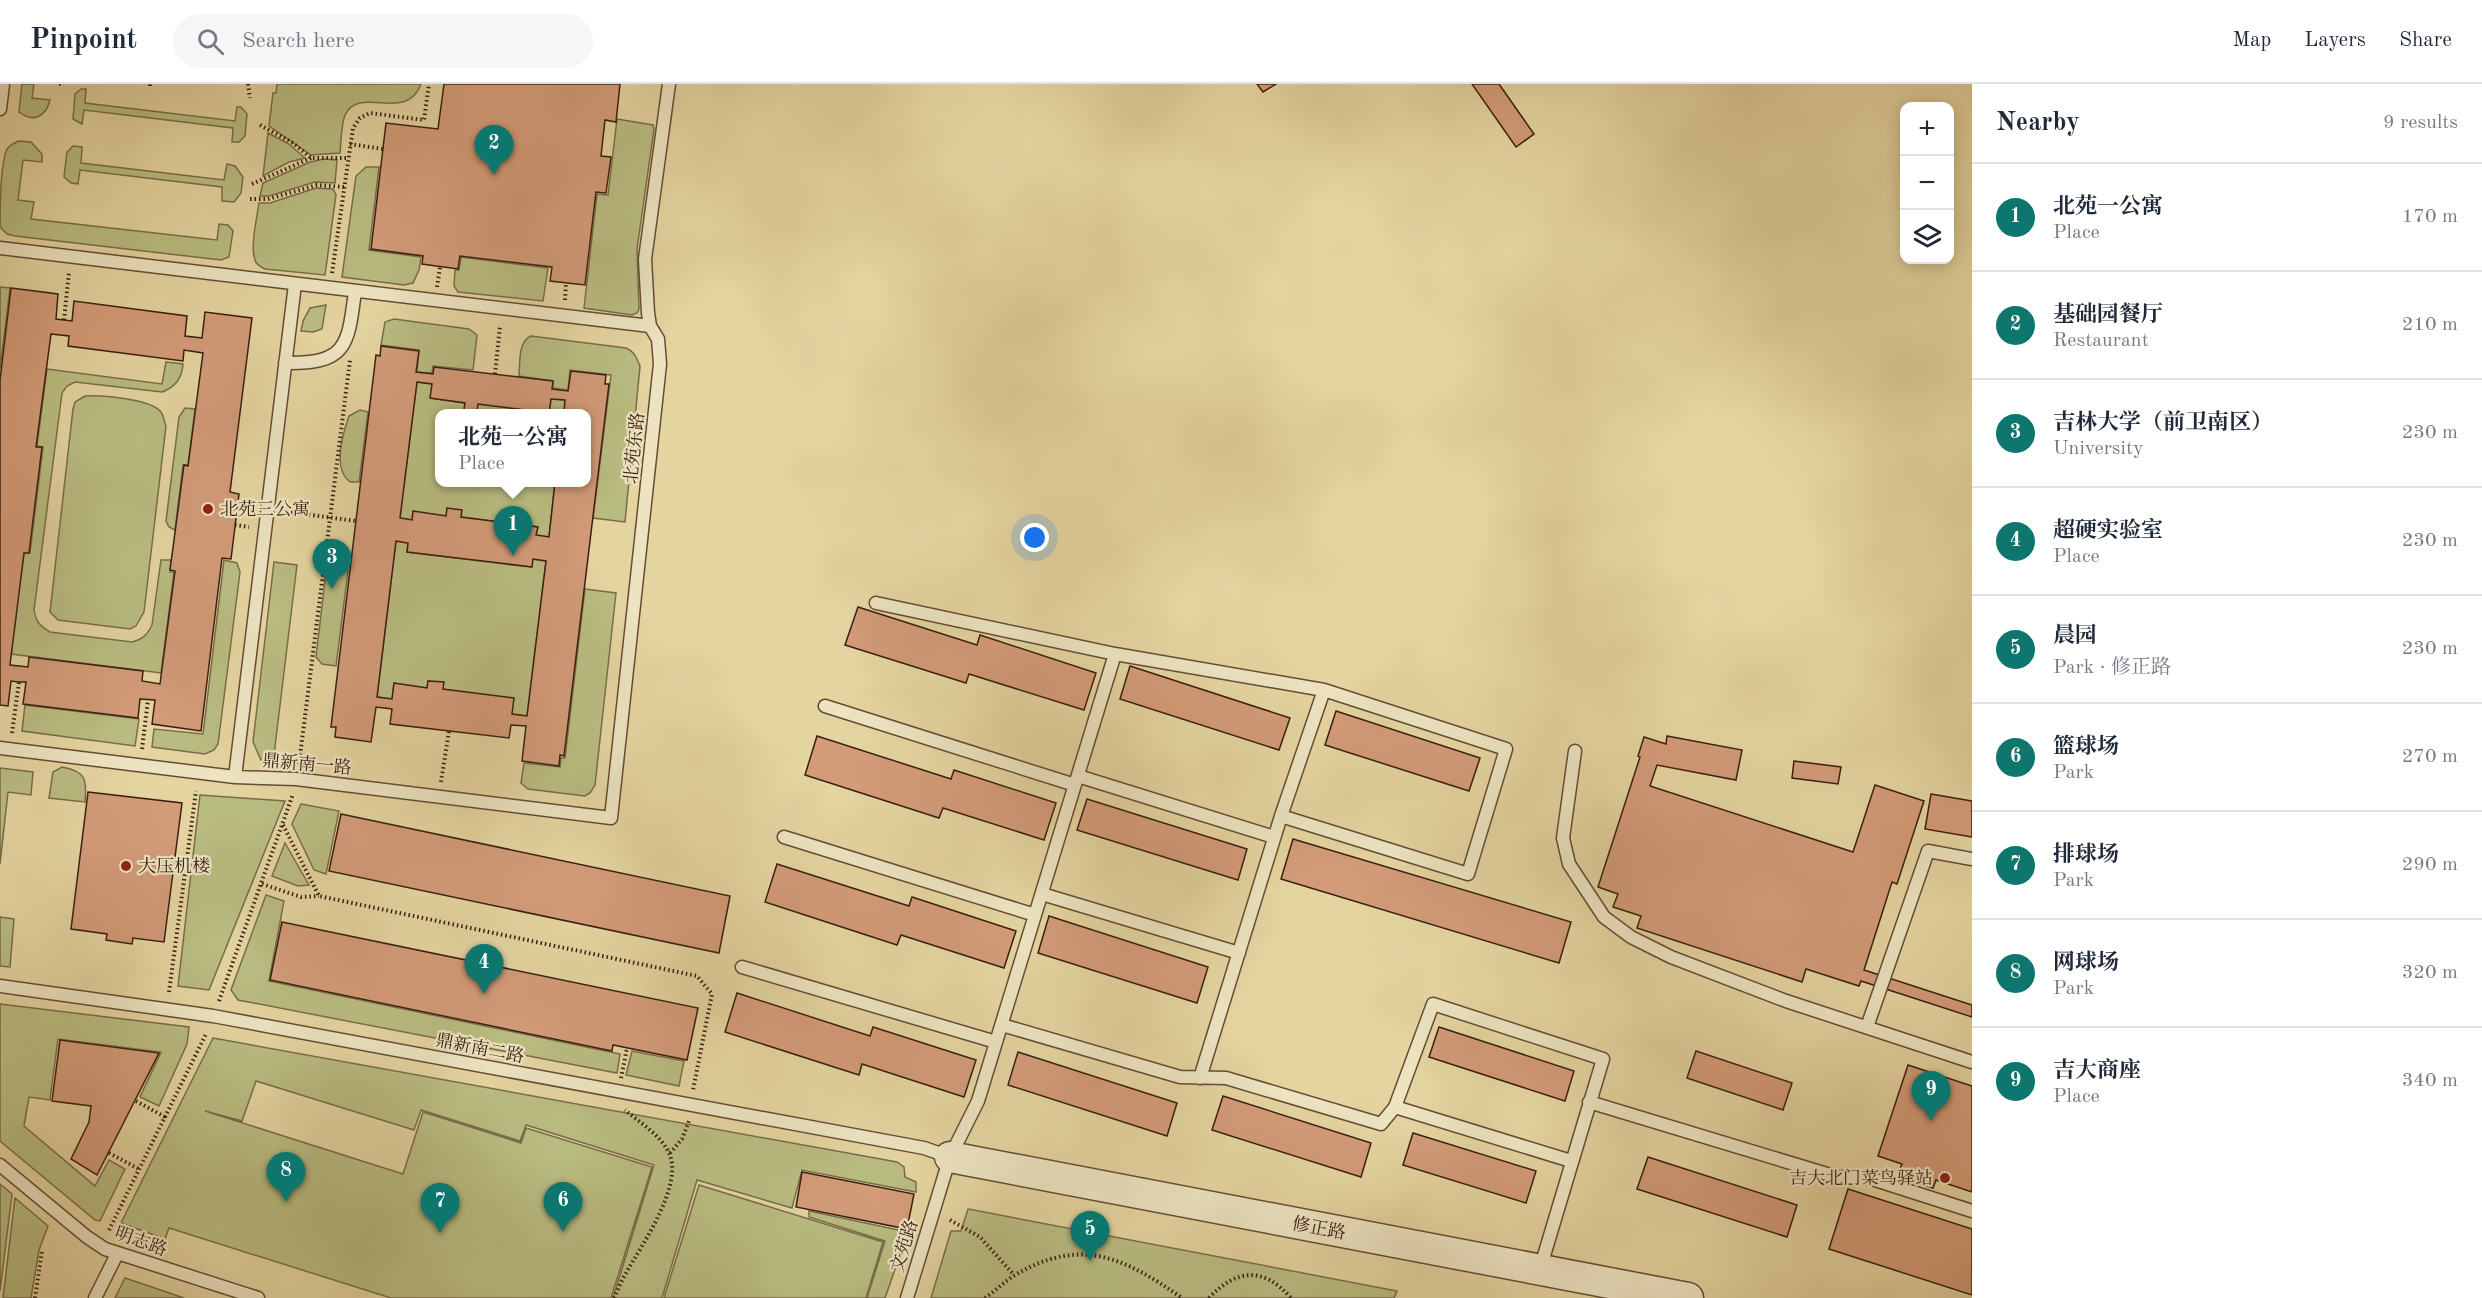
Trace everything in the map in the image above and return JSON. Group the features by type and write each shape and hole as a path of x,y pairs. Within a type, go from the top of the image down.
{"street":[{"name":"修正路","path":"950,1157 1688,1298"}],"lane":[{"path":"0,109 3,84"},
{"name":"北苑东路","path":"611,818 660,364 658,339 650,326 645,259 669,84"},
{"path":"0,248 650,326"},
{"path":"235,777 295,284"},
{"path":"285,363 322,361 341,349 347,340 355,291"},
{"path":"876,603 1115,654 1324,690 1506,749 1468,874 1281,816"},
{"name":"文苑路","path":"907,1298 950,1157 978,1101 1115,654"},
{"path":"1200,1078 1274,837 1324,690"},
{"path":"825,706 1274,837"},
{"name":"鼎新南一路","path":"0,748 235,777 296,779 611,818"},
{"path":"1575,751 1563,838 1569,864 1604,917 1631,938 1671,957 1786,1001 1972,1062"},
{"path":"784,837 1035,915"},
{"path":"1867,1027 1928,851 1972,859"},
{"path":"1042,894 1239,953"},
{"path":"742,967 996,1042"},
{"name":"鼎新南二路","path":"0,986 207,1015 924,1148 950,1157"},
{"path":"1002,1025 1180,1077 1226,1078 1382,1124 1395,1107 1433,1004 1603,1059 1539,1270"},
{"path":"1589,1102 1837,1177 1869,1178 1972,1211"},
{"path":"1395,1107 1571,1161"},
{"name":"明志路","path":"0,1165 87,1237 117,1254 258,1298"},
{"path":"95,1298 117,1254"}],"path":[{"path":"248,84 250,98"},
{"path":"332,276 353,128 360,118 370,113 424,120 429,84"},
{"path":"260,125 284,137 311,158"},
{"path":"350,144 383,148"},
{"path":"252,184 311,158 348,158"},
{"path":"250,199 268,199 317,185 344,187"},
{"path":"64,320 70,272"},
{"path":"495,374 500,326"},
{"path":"299,764 350,356"},
{"path":"280,510 356,521"},
{"path":"235,525 249,527"},
{"path":"12,733 19,682"},
{"path":"142,750 148,699"},
{"path":"441,782 449,731"},
{"path":"169,992 196,791"},
{"path":"219,1001 293,794"},
{"path":"283,825 319,896"},
{"path":"262,884 301,897 319,896 697,976 712,994 693,1092"},
{"path":"109,1230 206,1034"},
{"path":"621,1078 627,1047"},
{"path":"136,1101 165,1117"},
{"path":"614,1298 625,1274 652,1232 664,1203 671,1173 670,1153 623,1108"},
{"path":"670,1153 682,1139 689,1120"},
{"path":"109,1153 140,1169"},
{"path":"950,1220 980,1237 1014,1276"},
{"path":"35,1298 42,1251"},
{"path":"985,1298 1014,1276 1066,1254 1094,1254 1146,1273 1182,1298"},
{"path":"1209,1298 1221,1286 1244,1274 1269,1279 1291,1298"}],"green space":[{"path":"22,84 34,84 32,98 50,100 45,111 34,118 19,112"},
{"path":"277,84 421,84 414,96 405,101 361,103 352,106 345,115 340,153 311,155 269,126 273,93 276,93"},
{"path":"81,89 86,89 85,103 235,121 237,107 241,107 247,114 245,136 239,142 232,142 233,128 84,110 82,124 73,119 75,94"},
{"path":"617,119 653,125 654,129 637,249 639,309 632,315 584,308 597,194 608,195"},
{"path":"268,133 289,144 305,158 289,162 263,176"},
{"path":"19,141 31,142 42,154 42,162 23,160 18,200 34,202 31,219 217,240 219,224 228,225 233,231 229,257 221,260 7,234 0,227 3,165 7,149"},
{"path":"73,146 82,147 81,163 224,180 227,164 235,166 243,177 241,193 234,202 222,201 222,187 80,170 78,184 71,183 64,177 67,152"},
{"path":"324,159 337,160 335,183 315,182 269,196 260,196 263,183 310,162"},
{"path":"366,167 379,167 369,250 421,257 419,270 413,283 404,285 342,277 356,176"},
{"path":"316,188 333,189 336,195 325,275 265,269 259,266 253,248 259,203 270,203"},
{"path":"461,257 548,268 543,301 458,292 454,286 455,270 459,270"},
{"path":"0,287 10,288 0,369"},
{"path":"326,305 322,329 313,332 301,331 310,308"},
{"path":"394,319 469,329 477,335 473,370 433,366 432,373 417,372 419,350 381,345 385,322"},
{"path":"531,336 626,348 636,357 640,366 625,522 593,518 611,375 570,370 568,390 553,388 553,381 519,376 522,347"},
{"path":"166,362 183,364 177,382 162,392 75,382 67,386 62,393 34,610 39,623 50,632 136,641 144,636 152,625 161,560 171,560 170,572 174,572 161,673 11,654 24,553 30,553 43,447 37,446 47,369 162,384"},
{"path":"417,382 432,384 431,398 465,403 464,409 435,409 435,487 555,487 549,537 536,535 537,527 461,517 447,509 446,516 413,511 412,520 400,518"},
{"path":"85,396 114,397 147,404 161,412 166,426 144,612 136,626 130,629 58,620 50,612 73,409 75,402"},
{"path":"551,399 565,400 564,409 550,409"},
{"path":"478,404 517,409 477,409"},
{"path":"185,408 195,409 188,465 183,465 175,530 169,527 166,521 179,417"},
{"path":"360,410 368,412 359,482 350,482 341,469 341,450 349,416"},
{"path":"396,541 408,543 407,552 531,567 533,559 546,561 527,716 512,714 443,689 443,682 428,681 427,688 394,683 392,699 377,697"},
{"path":"224,560 237,563 240,572 218,744 214,750 205,754 152,747 154,729 203,734"},
{"path":"274,562 297,565 273,763 261,760 253,742"},
{"path":"331,564 344,566 348,571 336,666 322,664 316,657 326,572"},
{"path":"585,589 616,593 595,785 585,796 528,789 521,783 524,763 560,767 561,758 565,758"},
{"path":"25,705 139,719 135,746 22,731"},
{"path":"62,767 76,771 83,778 86,788 85,802 49,798 53,772"},
{"path":"0,768 33,772 31,795 8,792 0,864"},
{"path":"200,795 285,801 209,990 178,986"},
{"path":"301,804 339,811 326,874 314,870 292,824"},
{"path":"285,843 309,885 298,886 272,876"},
{"path":"266,895 284,901 269,981 620,1054 617,1073 238,1000 231,990"},
{"path":"0,917 14,919 10,967 0,966"},
{"path":"0,1004 189,1027 187,1044 159,1106 140,1097 161,1052 58,1039 50,1100 29,1097 24,1126 95,1186 109,1160 125,1169 100,1221 95,1220 0,1141"},
{"path":"213,1038 897,1162 904,1167 905,1177 916,1182 916,1192 802,1170 792,1208 697,1180 662,1298 613,1298 654,1165 526,1125 520,1141 421,1110 414,1130 256,1081 242,1121 205,1111 403,1174 423,1112 521,1143 526,1128 652,1167 611,1298 391,1298 169,1228 165,1239 121,1223"},
{"path":"632,1051 684,1061 679,1086 626,1075"},
{"path":"0,1184 12,1194 0,1291"},
{"path":"699,1185 883,1242 866,1298 664,1298"},
{"path":"15,1198 48,1226 39,1250 31,1298 3,1298"},
{"path":"968,1209 1397,1291 1394,1298 931,1298 951,1231 961,1231"},
{"path":"809,1211 908,1232 885,1298 867,1298 885,1241 809,1217"},
{"path":"125,1278 184,1298 115,1298"}],"building":[{"path":"444,84 620,84 616,122 605,120 601,156 611,157 606,193 596,192 585,285 550,281 552,267 460,256 458,269 422,264 423,256 371,249 386,123 438,129"},
{"path":"1257,84 1276,84 1263,92"},
{"path":"1472,84 1499,84 1534,134 1516,147"},
{"name":"北苑三公寓","path":"11,288 58,294 56,319 72,321 74,301 187,316 185,336 202,338 205,312 252,318 230,492 239,494 231,559 222,558 201,731 152,724 155,700 140,699 138,718 23,704 26,682 11,681 8,706 0,705 0,380","holes":["51,334 69,336 68,346 183,361 184,350 203,353 188,466 184,465 170,570 175,571 160,684 142,681 143,671 29,657 28,667 10,665 24,553 29,553 42,447 36,447"]},
{"path":"381,346 419,351 416,372 433,374 434,367 553,381 552,389 568,391 571,371 606,375 605,384 609,384 564,756 560,755 559,766 522,761 526,726 511,725 509,738 390,724 392,709 376,707 371,742 335,737 336,727 331,727 376,355 380,356","holes":["396,541 408,543 407,552 532,567 533,559 546,561 527,716 512,714 514,698 443,689 444,682 428,681 427,688 394,683 392,699 377,697"]},
{"path":"858,607 977,645 980,635 1096,673 1084,710 969,674 966,683 845,645"},
{"path":"1130,666 1290,718 1279,750 1120,699"},
{"path":"1336,711 1480,758 1469,791 1325,745"},
{"path":"817,736 951,779 954,770 1056,803 1044,840 943,808 939,818 805,775"},
{"path":"1667,736 1742,750 1736,780 1657,765 1650,786 1853,852 1875,785 1924,801 1897,884 1892,882 1864,970 1972,1005 1972,1017 1861,981 1859,986 1806,969 1802,982 1637,928 1641,916 1613,907 1618,894 1598,887 1640,757 1638,756 1644,737 1666,744"},
{"path":"1794,761 1841,767 1838,784 1792,778"},
{"name":"大压机楼","path":"88,792 182,803 164,942 133,938 132,944 106,940 107,934 71,929"},
{"path":"1931,794 1972,801 1972,837 1925,829"},
{"path":"1087,799 1247,849 1238,880 1077,830"},
{"path":"341,814 730,896 719,953 329,871"},
{"path":"1293,839 1571,922 1559,963 1281,879"},
{"path":"777,864 909,906 912,897 1016,931 1004,968 901,935 897,945 765,902"},
{"path":"1049,916 1208,967 1197,1003 1038,953"},
{"path":"282,922 698,1008 687,1060 613,1045 612,1051 270,980"},
{"path":"737,993 870,1036 873,1027 976,1060 964,1097 862,1064 859,1075 725,1032"},
{"path":"1439,1027 1574,1071 1565,1101 1429,1057"},
{"path":"60,1040 159,1053 97,1175 71,1159 89,1122 91,1106 52,1101"},
{"path":"1696,1051 1792,1083 1783,1110 1687,1078"},
{"path":"1018,1052 1177,1103 1167,1136 1008,1085"},
{"path":"1908,1065 1972,1086 1972,1192 1936,1180 1933,1188 1908,1180 1910,1172 1900,1169 1902,1164 1878,1156"},
{"path":"1223,1096 1371,1143 1361,1177 1212,1130"},
{"path":"1413,1133 1536,1171 1526,1203 1403,1165"},
{"path":"1648,1157 1797,1205 1787,1237 1637,1189"},
{"path":"802,1172 914,1194 907,1229 796,1207"},
{"path":"1848,1189 1972,1229 1972,1295 1829,1249"}],"place":[{"name":"基础园餐厅","path":"494,175"},
{"name":"北苑三公寓","path":"208,509"},
{"name":"北苑一公寓","path":"513,556"},
{"name":"吉林大学（前卫南区）","path":"332,589"},
{"name":"大压机楼","path":"126,866"},
{"name":"超硬实验室","path":"484,994"},
{"name":"吉大商座","path":"1931,1121"},
{"name":"吉大北门菜鸟驿站","path":"1945,1178"},
{"name":"网球场","path":"286,1202"},
{"name":"篮球场","path":"563,1232"},
{"name":"排球场","path":"440,1233"},
{"name":"晨园","path":"1090,1261"}]}
